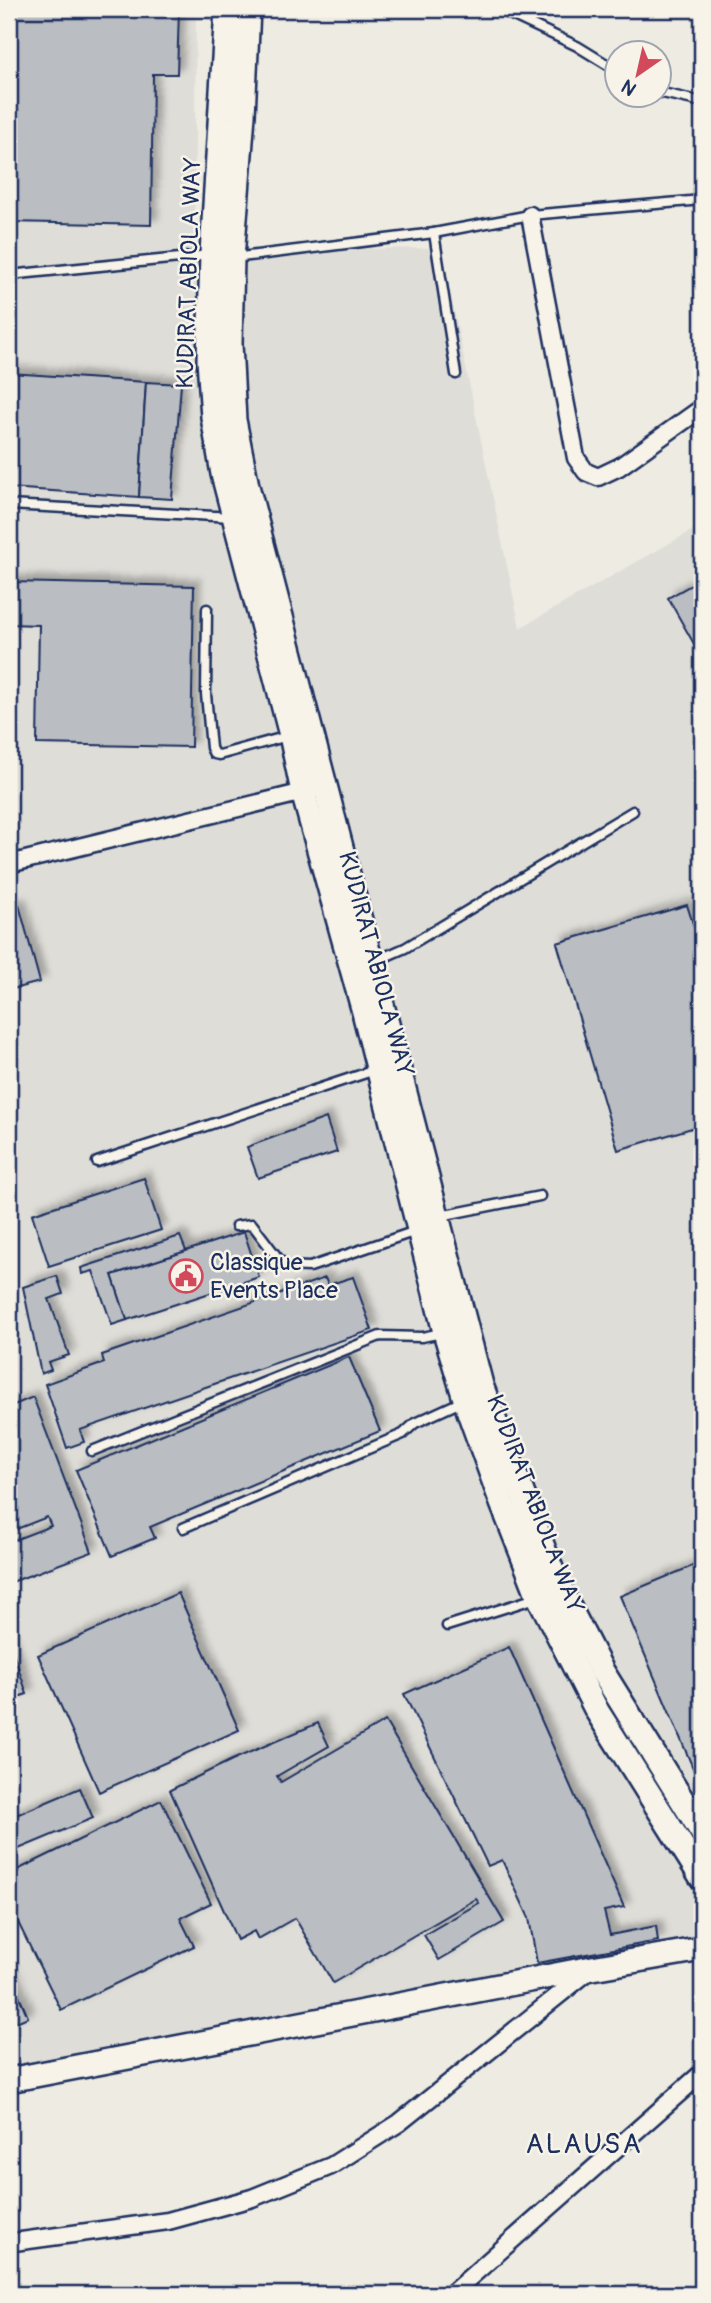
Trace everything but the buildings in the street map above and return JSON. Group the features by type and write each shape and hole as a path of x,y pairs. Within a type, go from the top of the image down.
{"main road":[{"name":"KUDIRAT ABIOLA WAY","path":"228,9 222,256 234,420 247,486 481,1385 557,1584 602,1671 702,1832"},
{"name":"KUDIRAT ABIOLA WAY","path":"248,9 243,115 209,360 213,417 223,474 418,1231 466,1399 539,1597 597,1711 702,1878"},
{"path":"9,2080 702,1949"}],"street":[{"path":"530,215 576,458 586,472 598,477 619,467 702,408"},
{"path":"9,864 326,787"},
{"path":"9,2240 14,2242 168,2221 252,2198 331,2166 399,2123 592,1968"},
{"path":"451,2294 702,2073"}],"lane":[{"path":"499,9 577,46 602,61"},
{"path":"672,95 702,103"},
{"path":"9,275 222,256 434,233 530,215 702,200"},
{"path":"434,233 456,374"},
{"path":"9,505 235,517"},
{"path":"207,610 206,694 211,748 214,754 219,755 291,735"},
{"path":"372,962 405,948 633,811"},
{"path":"97,1162 378,1069"},
{"path":"438,1217 540,1196"},
{"path":"236,1226 252,1224 285,1266 310,1267 418,1231"},
{"path":"92,1451 380,1336 422,1337 445,1332"},
{"path":"183,1528 403,1434 415,1423 466,1399"},
{"path":"447,1626 539,1597"}],"shaded area":[{"path":"9,9 196,9 194,251 441,248 520,628 702,525 702,1936 9,2067"}],"place":[{"name":"Classique Events Place","path":"186,1276"}],"district":[{"name":"ALAUSA","path":"584,2144"}]}
